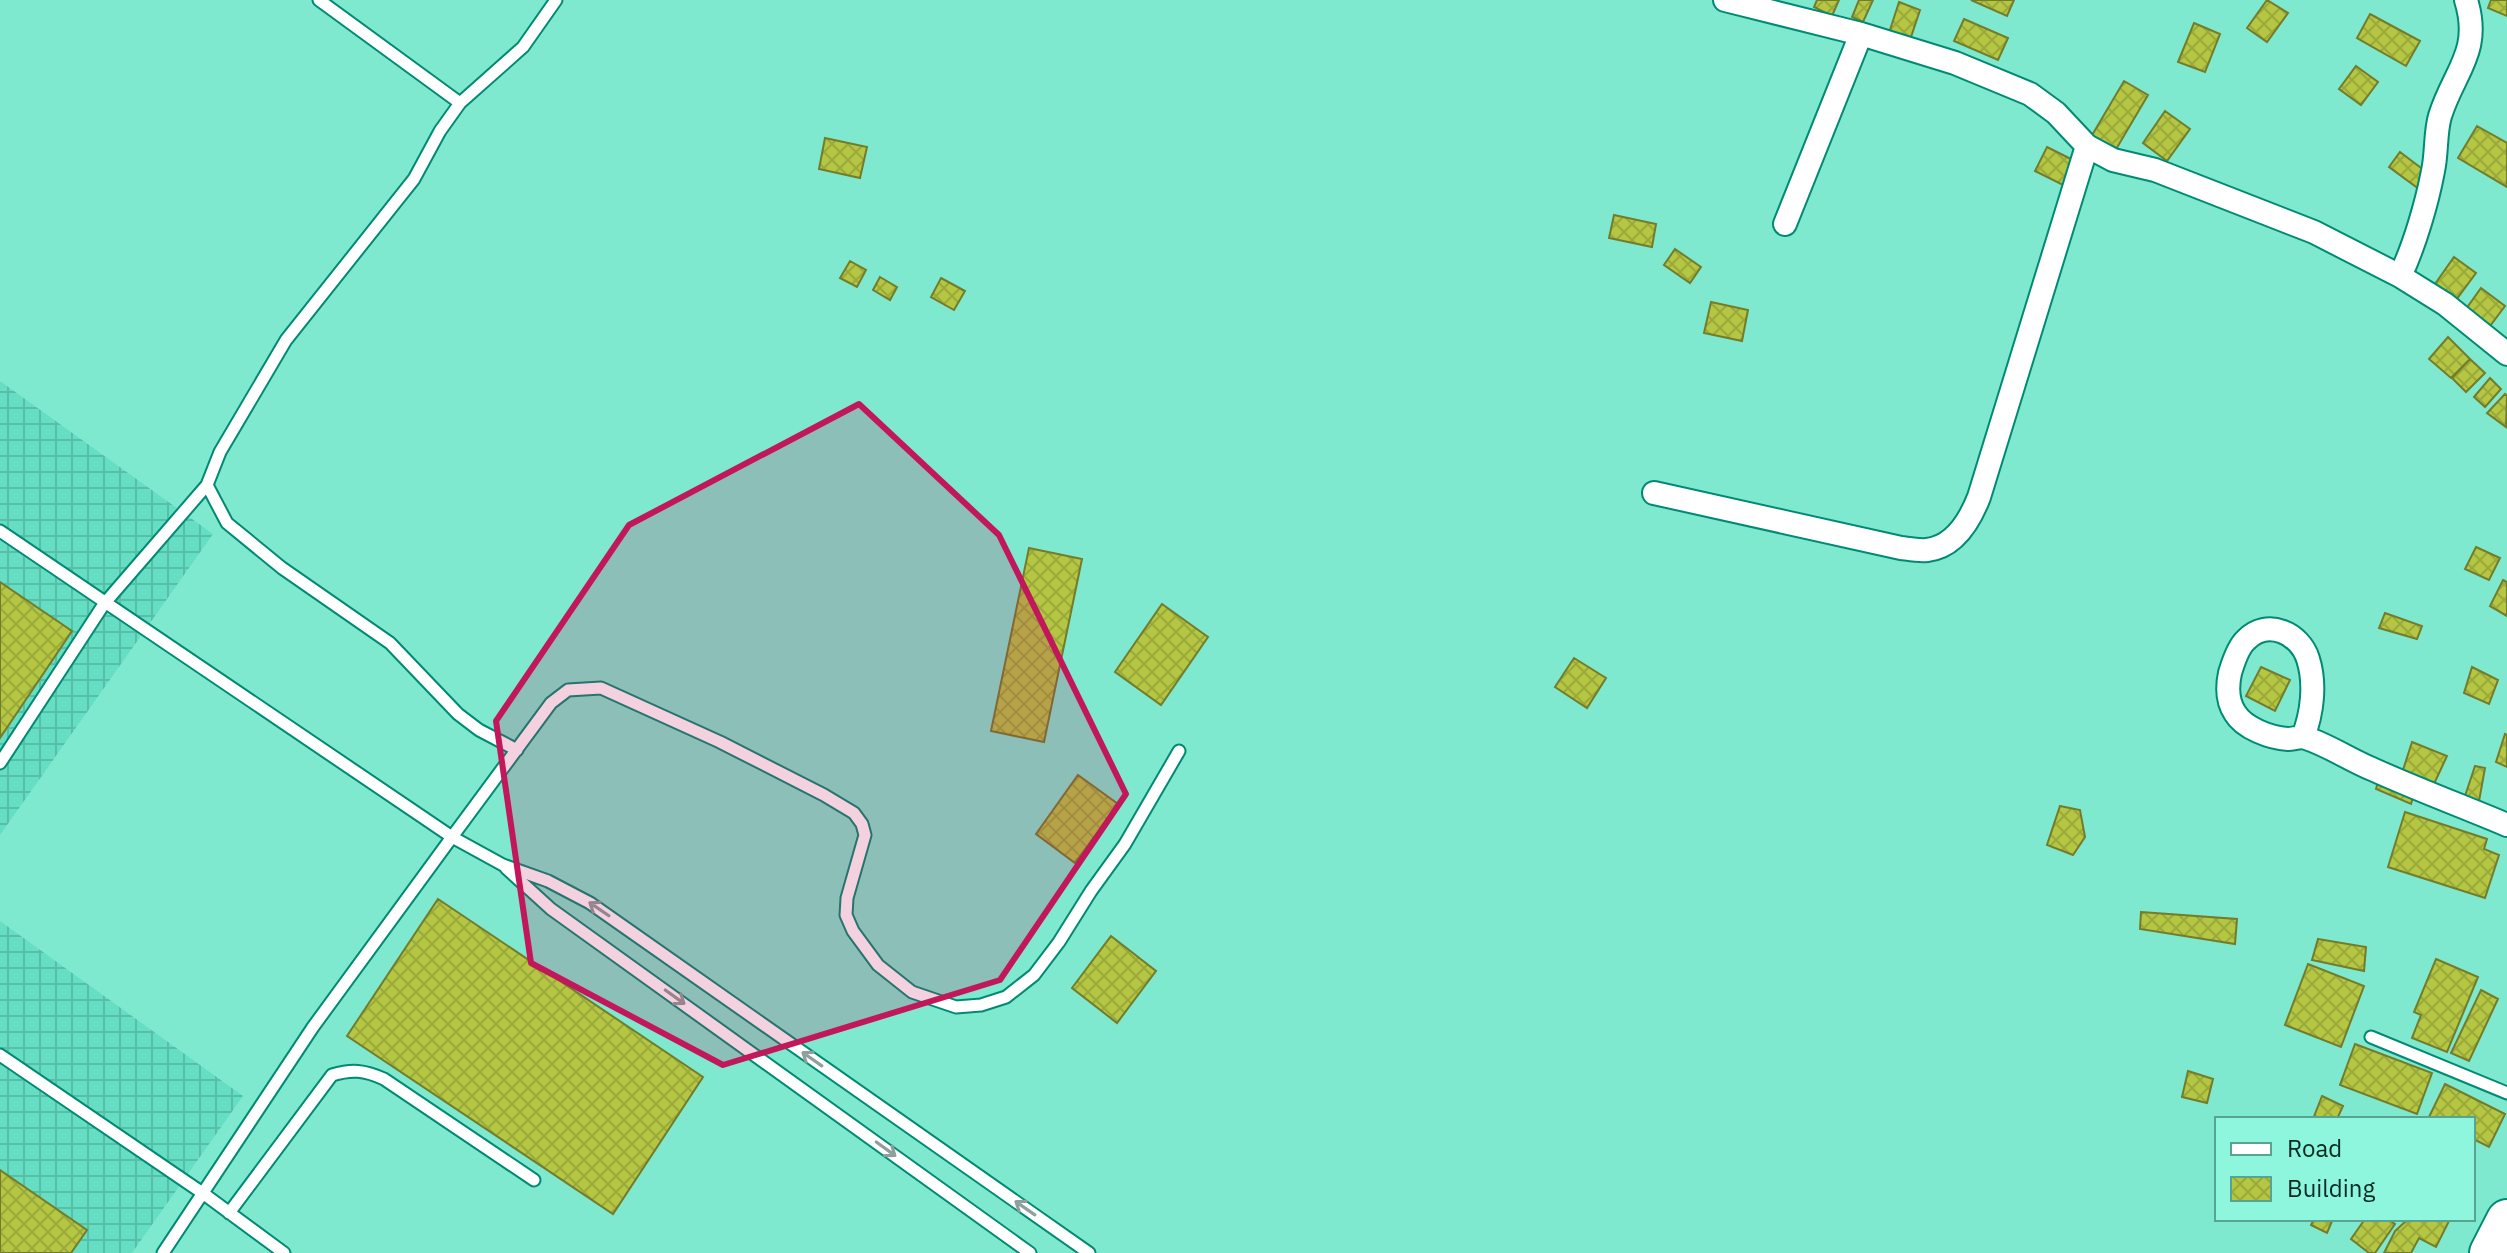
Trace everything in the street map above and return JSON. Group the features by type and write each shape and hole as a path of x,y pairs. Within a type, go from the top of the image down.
{"highway":[{"path":"2490,1253 2507,1220"}],"street":[{"path":"2400,276 2410,255 2433,173 2440,116 2467,58 2471,32 2466,0"},
{"path":"1733,1 1861,34 1955,63 2030,94 2056,113 2087,146 2113,160 2155,170 2314,232 2400,276 2445,304 2507,354"},
{"path":"1785,224 1861,34"},
{"path":"1654,493 1901,548 1928,551 1945,544 1959,533 1971,517 1979,497 2087,146"},
{"path":"2303,737 2311,715 2308,659 2289,634 2275,629 2261,631 2246,640 2233,664 2228,682 2229,704 2239,720 2267,735 2288,739 2303,737 2507,825"}],"lane":[{"path":"319,0 460,103"},
{"path":"0,763 104,604 207,485 220,452 286,340 414,179 440,131 460,103 523,47 556,0"},
{"path":"207,485 227,523 282,568 390,643 458,714 479,730 517,750"},
{"path":"0,531 452,837 503,865 548,881 590,903 1089,1253"},
{"path":"163,1253 313,1027 551,703 568,690 601,688 720,742 854,813 865,835 847,898 846,915 862,947 878,965 912,992 956,1007 981,1005 1006,997 1034,975 1125,844 1179,751"},
{"path":"503,865 551,909 1030,1253"},
{"path":"2371,1037 2507,1093"},
{"path":"0,1055 204,1194 284,1253"},
{"path":"229,1213 332,1075 348,1070 365,1071 384,1079 534,1180"}],"highlighted area":[{"path":"859,404 999,535 1126,794 1000,980 723,1065 531,963 496,721 629,525"}],"shaded area":[{"path":"0,381 213,534 0,835"},
{"path":"0,921 243,1096 132,1253 0,1253"}],"building":[{"path":"1817,0 1839,0 1832,16 1814,7"},
{"path":"1859,0 1873,0 1863,22 1852,17"},
{"path":"1971,0 2014,0 2007,16"},
{"path":"2267,0 2288,13 2267,42 2247,28"},
{"path":"2491,0 2507,0 2507,16 2488,8"},
{"path":"1899,2 1920,10 1910,40 1889,33"},
{"path":"2370,14 2420,41 2406,66 2357,38"},
{"path":"1964,19 2008,38 1998,60 1954,41"},
{"path":"2194,23 2220,34 2205,72 2178,62"},
{"path":"2356,66 2378,82 2361,105 2339,89"},
{"path":"2124,81 2148,95 2115,151 2091,137"},
{"path":"2165,111 2190,129 2167,161 2143,143"},
{"path":"2477,126 2507,143 2507,187 2458,158"},
{"path":"825,138 867,147 860,178 819,169"},
{"path":"2047,147 2075,161 2063,185 2035,171"},
{"path":"2400,152 2429,174 2419,189 2389,167"},
{"path":"1614,215 1656,224 1652,247 1609,238"},
{"path":"1675,249 1701,267 1690,283 1664,265"},
{"path":"2454,257 2476,273 2456,300 2435,284"},
{"path":"850,261 866,270 857,287 840,278"},
{"path":"880,277 897,287 890,300 873,290"},
{"path":"941,278 965,291 954,310 931,297"},
{"path":"2481,288 2505,306 2490,326 2466,309"},
{"path":"1711,302 1748,310 1742,341 1704,333"},
{"path":"2448,337 2470,359 2451,378 2429,359"},
{"path":"2470,359 2485,373 2466,392 2452,378"},
{"path":"2490,378 2501,389 2485,407 2474,397"},
{"path":"2505,394 2507,396 2506,427 2487,413"},
{"path":"2476,547 2500,558 2489,580 2465,569"},
{"path":"1029,548 1082,559 1044,742 991,731"},
{"path":"2503,580 2507,582 2507,616 2490,606"},
{"path":"0,582 72,631 0,738"},
{"path":"1162,604 1208,637 1161,705 1115,672"},
{"path":"2385,613 2422,626 2417,639 2379,628"},
{"path":"1574,658 1606,678 1587,708 1555,687"},
{"path":"2261,667 2290,680 2275,711 2246,696"},
{"path":"2472,667 2498,680 2489,704 2464,693"},
{"path":"2507,735 2507,767 2496,762"},
{"path":"2412,742 2447,756 2434,784 2403,770"},
{"path":"2475,766 2485,768 2478,807 2463,802"},
{"path":"1078,775 1118,804 1075,863 1036,834"},
{"path":"2378,782 2413,797 2411,804 2376,789"},
{"path":"2060,806 2080,810 2085,837 2073,855 2047,845"},
{"path":"2405,812 2487,839 2484,849 2499,855 2485,898 2388,867"},
{"path":"438,899 703,1077 613,1214 347,1036"},
{"path":"2141,912 2237,919 2235,944 2140,929"},
{"path":"1111,936 1156,971 1117,1023 1072,988"},
{"path":"2318,939 2366,947 2364,971 2312,960"},
{"path":"2436,959 2478,977 2447,1052 2412,1038 2421,1015 2414,1012"},
{"path":"2308,964 2364,986 2341,1047 2285,1025"},
{"path":"2481,990 2498,999 2469,1061 2451,1053"},
{"path":"2355,1044 2432,1073 2417,1114 2340,1085"},
{"path":"2188,1071 2213,1079 2207,1103 2182,1097"},
{"path":"2445,1084 2505,1114 2489,1147 2475,1140 2475,1117 2429,1117"},
{"path":"2322,1096 2343,1106 2338,1117 2314,1117"},
{"path":"0,1170 87,1230 71,1253 0,1253"},
{"path":"2313,1221 2332,1221 2327,1233 2311,1225"},
{"path":"2364,1221 2391,1221 2395,1224 2375,1253 2369,1253 2351,1239"},
{"path":"2406,1221 2449,1221 2436,1247 2419,1238 2411,1253 2384,1253 2395,1231"}]}
